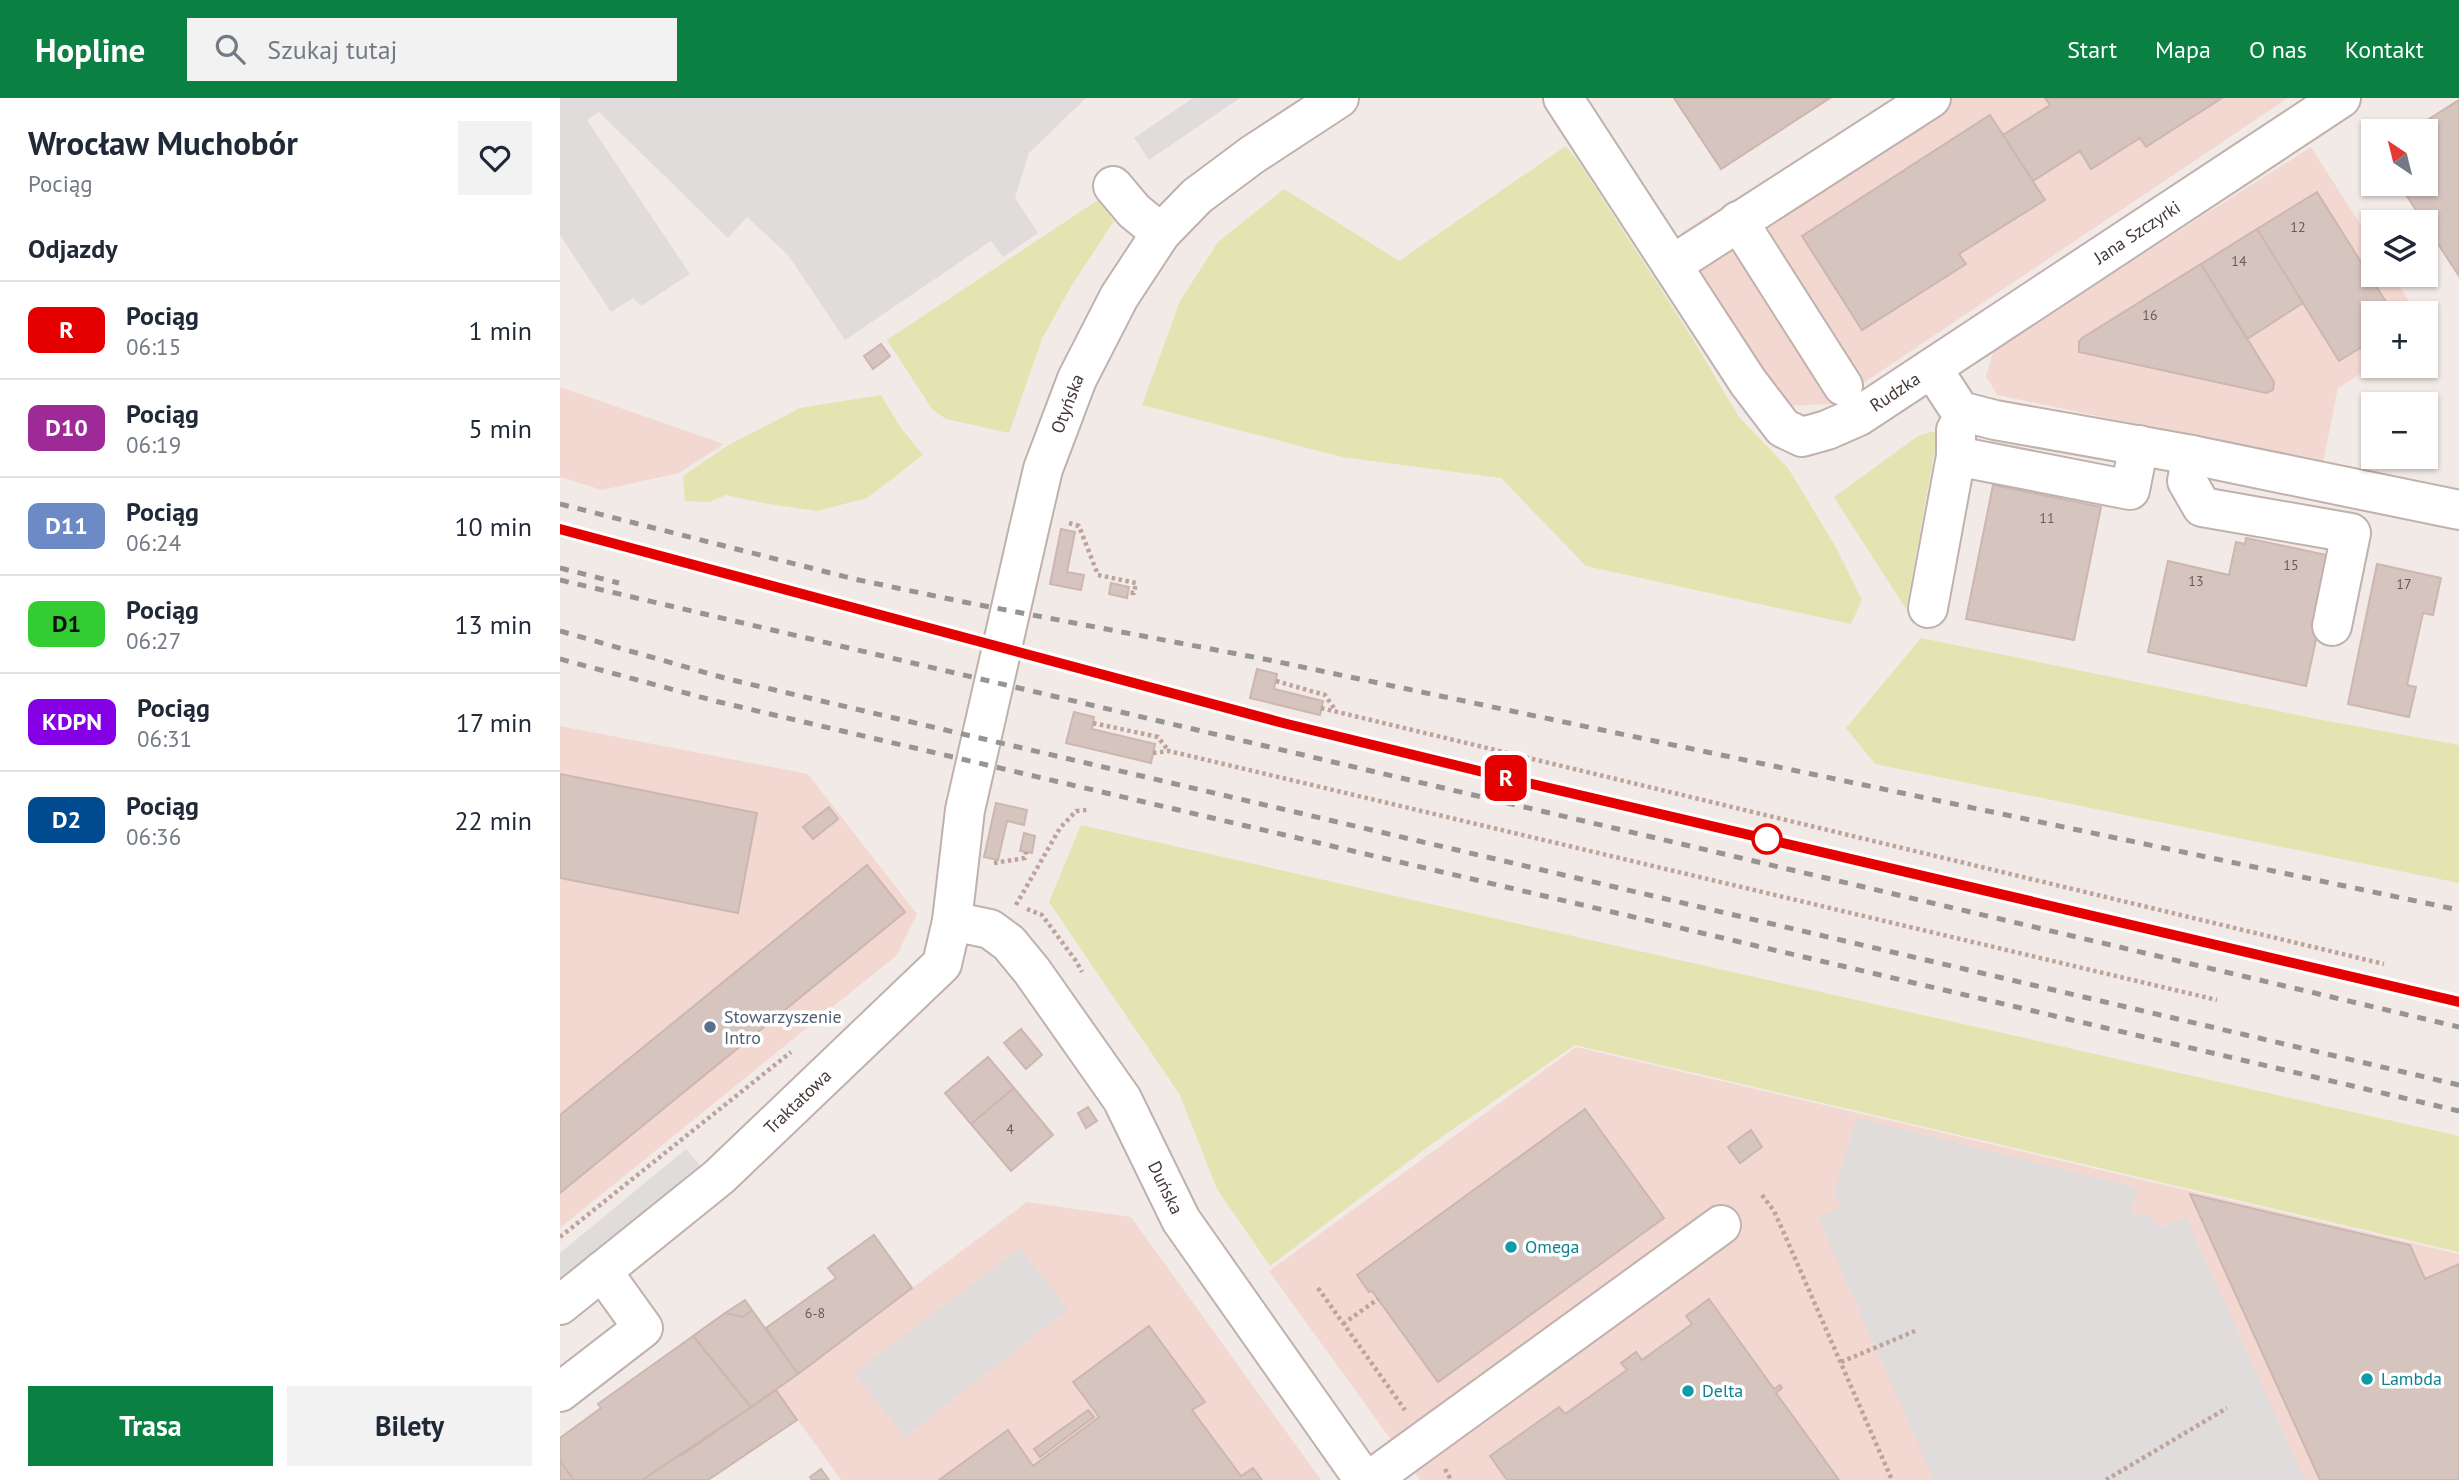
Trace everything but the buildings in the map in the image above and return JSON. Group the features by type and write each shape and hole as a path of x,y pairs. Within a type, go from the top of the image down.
{"street":[{"name":"Otyńska","path":"965,810 1048,456 1077,379 1118,297 1161,233 1197,196 1252,155 1339,98"},
{"name":"Rudzka","path":"1563,98 1748,382 1783,428 1802,438 1827,430 1858,416 1932,368 1960,411"},
{"path":"1672,265 1931,98"},
{"name":"Jana Szczyrki","path":"1932,368 2341,98"},
{"path":"1113,186 1134,211 1161,233"},
{"path":"1738,221 1843,386"},
{"path":"1928,608 1956,457 1955,435 1960,411 2459,510"},
{"path":"1956,457 2130,490 2139,445"},
{"path":"2192,455 2187,481 2202,507 2351,533 2332,626"},
{"name":"Traktatowa","path":"560,1305 719,1177 942,964 952,921 965,810"},
{"name":"Duńska","path":"952,921 990,929 1009,943 1032,971 1122,1099 1181,1220 1364,1480"},
{"path":"1370,1480 1721,1225"},
{"path":"560,1392 643,1328 602,1271"}],"path":[{"path":"1057,521 1079,526 1098,575 1136,583 1134,593 1128,592"},
{"path":"1276,681 1325,695 1337,712"},
{"path":"1321,708 2384,964"},
{"path":"1093,723 1158,737 1169,751"},
{"path":"1153,753 1169,751 2217,1000"},
{"path":"1014,909 1060,828 1076,811 1087,810"},
{"path":"989,863 999,864 1025,858 1026,852"},
{"path":"560,1237 797,1047"},
{"path":"1762,1195 1778,1221 1892,1480"},
{"path":"1318,1288 1425,1438"},
{"path":"1343,1324 1378,1299"},
{"path":"1841,1362 1915,1331"},
{"path":"2106,1480 2227,1408"}],"shaded area":[{"path":"560,98 1086,98 1029,153 1015,198 1038,233 1003,257 991,241 845,340 788,255 747,217 728,238 599,112 587,120 690,274 641,306 633,298 611,312 560,235"},
{"path":"1193,98 1240,98 1149,160 1134,138"},
{"path":"1893,98 2288,98 1832,404 1786,406 1699,281 1681,233"},
{"path":"2311,147 2361,225 2361,287 2400,287 2409,301 2361,301 2361,374 2338,388 2323,463 1997,395 1986,376 1993,353 2001,344"},
{"path":"560,387 724,444 679,473 602,490 560,477"},
{"path":"560,726 808,774 917,914 897,955 560,1228"},
{"path":"1576,1047 2459,1254 2459,1480 1420,1480 1269,1271"},
{"path":"1857,1118 2137,1188 2132,1213 2149,1215 2161,1228 2186,1217 2305,1480 1934,1480 1818,1218 1842,1207 1833,1194"},
{"path":"686,1149 705,1171 560,1287 560,1253"},
{"path":"1027,1202 1131,1217 1321,1480 841,1480 776,1390"},
{"path":"1020,1248 1068,1309 905,1437 854,1373"}],"green space":[{"path":"1566,146 1691,336 1739,417 1788,468 1837,549 1862,600 1851,624 1586,566 1501,478 1342,457 1142,405 1180,301 1218,242 1284,189 1399,261"},
{"path":"1098,200 1114,221 1070,288 1042,339 1009,433 946,419 932,409 887,340"},
{"path":"881,395 901,428 923,455 867,498 817,511 726,495 709,502 685,501 683,476 727,446 800,408"},
{"path":"1938,432 1906,609 1834,497 1918,436"},
{"path":"1921,638 2317,719 2459,745 2459,883 1875,764 1846,728"},
{"path":"1081,825 2459,1136 2459,1252 1575,1045 1433,1143 1270,1266 1217,1189 1180,1095 1049,902"}],"railway":[{"path":"560,504 854,579 1269,660 2459,910"},
{"path":"560,529 1257,716 1524,782 2459,1002"},
{"path":"560,568 619,583"},
{"path":"560,580 2459,1027"},
{"path":"560,631 728,679 2459,1085"},
{"path":"560,659 719,702 2459,1111"}],"train":[{"name":"R","path":"560,529 1283,723 2459,1002"}],"place":[{"name":"Stowarzyszenie Intro","path":"710,1027"},
{"name":"Omega","path":"1511,1247"},
{"name":"Lambda","path":"2367,1379"},
{"name":"Delta","path":"1688,1391"}]}
